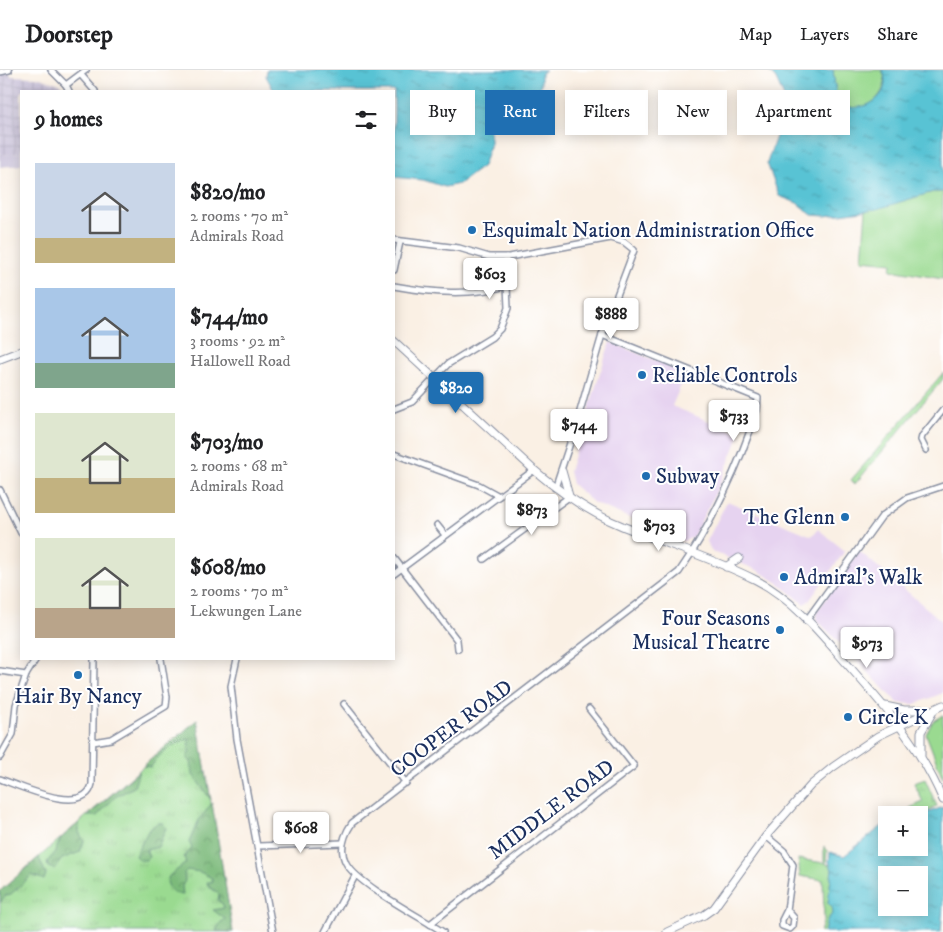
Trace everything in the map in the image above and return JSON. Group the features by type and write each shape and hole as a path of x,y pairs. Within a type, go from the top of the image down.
{"main road":[{"path":"395,342 555,488 618,525 693,553 740,573 771,589 806,620 900,724 942,798"},
{"path":"0,359 20,350"},
{"path":"562,471 563,484 569,497"},
{"path":"726,567 739,558 740,573"},
{"path":"667,932 678,930 714,908 766,836 793,804 829,770 864,745 900,724 943,705"},
{"path":"885,706 904,710 934,709"},
{"path":"921,758 919,742 921,732 934,709"}],"street":[{"path":"0,72 9,70"},
{"path":"51,70 68,90"},
{"path":"66,85 86,70"},
{"path":"81,75 94,90"},
{"path":"395,260 397,241 459,248 489,257 506,257 605,239 624,242 634,250 602,335 562,471 555,488"},
{"path":"395,409 412,402 448,364 492,337 500,329 508,308 506,257"},
{"path":"395,286 451,294 493,290 507,286"},
{"name":"COOPER ROAD","path":"343,843 345,833 352,823 679,572 693,553 729,481 755,416 758,398 602,335"},
{"path":"926,450 921,440 922,436 943,410"},
{"path":"395,454 479,485 498,496"},
{"path":"395,573 534,470"},
{"path":"806,620 882,516 907,498 943,486"},
{"path":"0,490 20,531"},
{"path":"484,559 569,497"},
{"path":"437,525 445,535"},
{"path":"395,559 457,640 458,649"},
{"path":"0,757 12,734 15,708 26,675 35,660"},
{"path":"0,779 42,794 71,800 79,800 92,787 94,660"},
{"path":"93,742 108,740 164,708 167,697 161,660"},
{"path":"237,660 232,676 232,694 237,739 259,846 273,932"},
{"path":"0,670 26,675"},
{"path":"344,704 406,783"},
{"name":"MIDDLE ROAD","path":"430,924 634,766 589,709"},
{"path":"766,836 784,851 794,865 787,910"},
{"path":"259,846 343,843 345,862 355,876 443,932"},
{"path":"325,932 355,876"}],"shaded area":[{"path":"0,70 9,70 11,76 36,77 60,84 63,90 20,90 20,153 0,155"},
{"path":"20,153 20,165 0,167 0,155"},
{"path":"610,342 686,373 672,406 740,434 719,486 693,537 684,541 594,503 572,484 569,471"},
{"path":"727,501 812,536 818,529 845,551 809,601 804,604 780,584 757,570 711,551 707,541"},
{"path":"859,551 943,622 943,693 915,704 898,703 816,619 817,612"}],"green space":[{"path":"833,70 882,70 885,81 882,92 865,107 850,107 850,90 836,90"},
{"path":"933,192 943,192 943,279 891,270 892,263 862,260 866,210"},
{"path":"943,373 943,379 855,484 851,480"},
{"path":"943,715 943,779 926,734 933,721"},
{"path":"197,720 233,932 0,932 0,891"},
{"path":"197,720 211,800 193,775 191,762 186,757 189,754 189,739 167,749 151,767 143,766"},
{"path":"139,771 134,787 115,797 97,816 87,816"},
{"path":"925,779 937,806 928,811 928,806 914,806 923,802 914,783"},
{"path":"212,803 233,932 216,931 220,923 225,919 213,910 224,908 222,903 218,901 219,894 208,886 207,882 212,882 212,878 200,872 187,870 184,873 183,895 173,892 167,882 169,876 186,863 184,857 192,848 189,842 199,820"},
{"path":"82,820 79,823 79,832 84,841 80,852 62,859 54,869 48,867 47,862 54,854 61,838"},
{"path":"157,823 163,823 166,828 158,847 146,850 149,857 146,860 140,860 135,856 148,831"},
{"path":"824,846 827,850 826,864 830,865 832,869 828,903 833,907 833,913 827,920 824,932 820,932 824,919 823,880 800,876 798,859 824,863"},
{"path":"40,856 39,858 46,874 44,880 32,875 11,894 5,896 0,903 0,891"}],"water":[{"path":"267,70 546,70 541,73 541,84 538,90 485,90 485,135 490,135 490,145 483,166 459,184 445,187 423,180 395,177 395,90 273,90 266,76"},
{"path":"768,70 833,70 836,90 781,90 776,79"},
{"path":"882,70 943,70 943,192 933,192 877,209 825,216 812,215 797,203 779,196 767,163 776,135 850,135 850,107 864,106 873,102 879,96 884,89 885,80"},
{"path":"943,807 943,904 941,932 824,932 827,920 833,913 832,907 828,903 832,869 829,862 830,852 844,856 878,829 878,856 928,856 928,813"}],"place":[{"name":"Esquimalt Nation Administration Office","path":"472,230"},
{"name":"Reliable Controls","path":"642,375"},
{"name":"Subway","path":"646,476"},
{"name":"The Glenn","path":"845,517"},
{"name":"Admiral's Walk","path":"784,577"},
{"name":"Four Seasons Musical Theatre","path":"780,630"},
{"name":"Hair By Nancy","path":"78,675"},
{"name":"Circle K","path":"848,717"}]}
